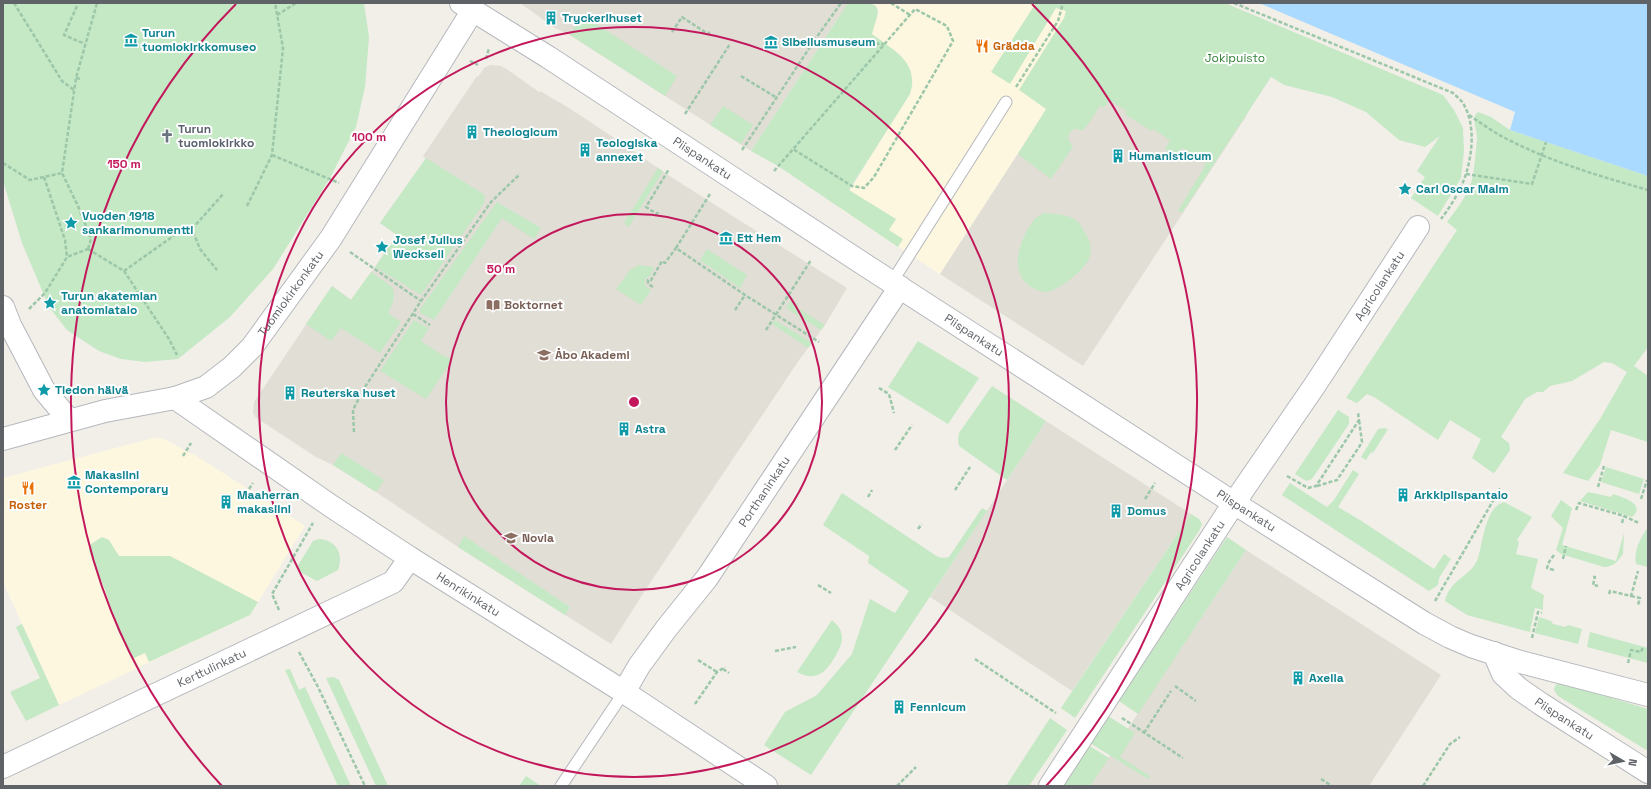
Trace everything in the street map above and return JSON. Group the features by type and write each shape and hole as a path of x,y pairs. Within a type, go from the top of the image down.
{"street":[{"name":"Piispankatu","path":"467,7 548,57 896,285 1234,503 1424,623 1450,637 1517,661 1648,695"},
{"name":"Tuomiokirkonkatu","path":"3,439 105,411 176,398 206,387 232,367 252,347 331,238 467,7"},
{"name":"Agricolankatu","path":"1050,786 1234,503 1315,385 1418,227"},
{"name":"Porthaninkatu","path":"624,692 639,666 666,629 708,578 896,285"},
{"path":"7,316 44,390 69,420"},
{"name":"Henrikinkatu","path":"176,398 410,558 624,692 766,786"},
{"name":"Kerttulinkatu","path":"3,767 393,582 410,558"},
{"name":"Piispankatu","path":"1494,653 1502,674 1518,688 1648,772"}],"lane":[{"path":"896,285 1006,102"},
{"path":"561,786 624,692"}],"path":[{"path":"14,3 62,80 74,90"},
{"path":"88,250 91,239 78,206 62,173 76,78 97,3"},
{"path":"247,206 272,155 283,48 276,3"},
{"path":"277,15 296,3"},
{"path":"742,150 841,3"},
{"path":"891,3 910,15"},
{"path":"1006,102 1058,21 1063,3"},
{"path":"1234,3 1453,93 1464,105 1469,115 1471,135 1469,160 1463,183 1441,219 1418,227"},
{"path":"77,6 64,35 85,44"},
{"path":"774,171 793,149 884,44 915,9 947,26 953,41 874,177 864,188 852,186 793,149"},
{"path":"672,32 682,17 708,34 710,31"},
{"path":"814,41 884,44"},
{"path":"685,114 730,44"},
{"path":"741,76 777,98"},
{"path":"76,78 82,79"},
{"path":"1469,115 1504,138 1541,155 1585,172 1648,190"},
{"path":"1465,174 1532,184 1546,142"},
{"path":"272,155 330,178"},
{"path":"3,163 30,180 62,173"},
{"path":"658,212 657,214 646,207 669,169"},
{"path":"354,432 353,410 363,390 421,301 491,202 520,174"},
{"path":"7,316 45,293 67,257 65,240 44,177"},
{"path":"124,271 179,232 192,229 224,193"},
{"path":"653,287 648,284 648,280 651,280 662,261 665,263 676,248 710,194"},
{"path":"192,229 200,249 217,270"},
{"path":"676,248 818,342"},
{"path":"67,257 88,250 124,271 169,339 177,355"},
{"path":"350,252 421,301"},
{"path":"766,330 811,260"},
{"path":"735,310 745,295"},
{"path":"413,314 430,325"},
{"path":"879,388 889,394 894,413"},
{"path":"1287,476 1308,488 1337,480 1362,442 1358,412"},
{"path":"1316,486 1358,420"},
{"path":"895,450 912,425"},
{"path":"183,456 191,443"},
{"path":"1598,487 1604,466"},
{"path":"955,490 970,467"},
{"path":"1641,499 1647,480"},
{"path":"249,489 253,483"},
{"path":"1145,499 1155,483"},
{"path":"1435,602 1501,487"},
{"path":"868,497 872,490"},
{"path":"1576,510 1579,503 1624,516 1640,523"},
{"path":"1622,523 1624,516"},
{"path":"280,611 272,594 313,523"},
{"path":"918,530 922,524"},
{"path":"1563,559 1566,546"},
{"path":"1554,555 1547,568 1554,570"},
{"path":"1631,596 1638,571"},
{"path":"1593,577 1595,577 1593,585 1598,586"},
{"path":"818,585 831,593"},
{"path":"1609,594 1610,591 1640,598 1638,605"},
{"path":"1532,638 1538,612 1542,613"},
{"path":"775,651 796,647"},
{"path":"1628,663 1631,650 1641,652 1643,647"},
{"path":"301,656 318,687 365,786"},
{"path":"975,659 1056,713"},
{"path":"698,660 717,672"},
{"path":"695,704 717,672 724,668 729,673"},
{"path":"1175,686 1196,700"},
{"path":"1144,733 1171,691"},
{"path":"1128,722 1183,758"},
{"path":"1422,786 1450,744 1460,737"},
{"path":"897,786 916,767"},
{"path":"1321,779 1332,786"}],"shaded area":[{"path":"520,3 848,3 751,151 570,35 555,28"},
{"path":"872,3 1039,3 1103,22 940,274 839,208 910,94 913,84 902,56 871,34 879,13 876,6"},
{"path":"1103,22 1247,115 1083,366 940,274"},
{"name":"Åbo Akademi","path":"490,65 501,66 539,92 540,91 569,108 671,177 847,288 825,325 797,363 611,644 458,547 376,492 333,465 316,457 255,417 253,413 254,402 332,286 351,300 397,235 380,223 426,159 423,156 477,76 478,77 484,68"},
{"path":"1046,421 1191,514 1072,691 930,597"},
{"path":"159,438 166,440 191,454 192,453 305,526 250,615 59,705 3,582 3,478 149,439"},
{"name":"Axelia","path":"1246,550 1441,675 1369,786 1090,786"}],"green space":[{"path":"3,3 364,3 369,37 365,87 356,127 330,178 273,269 230,317 178,359 145,362 121,359 99,351 67,330 49,307 22,243 3,181"},
{"path":"848,3 867,3 876,6 878,10 872,34 903,58 911,73 912,83 910,94 849,190 896,219 889,230 903,239 898,247 778,166 751,151"},
{"name":"Jokipuisto","path":"1036,3 1225,3 1443,95 1454,110 1463,128 1464,151 1461,178 1438,216 1411,198 1425,177 1417,171 1440,136 1425,147 1399,140 1366,112 1332,97 1284,85 1271,77 1182,213 1178,211 1206,164 1183,148 1172,158 1166,154 1168,151 1165,149 1170,140 1153,129 1151,131 1125,114 1127,111 1109,100 1104,108 1100,106 1084,130 1075,129 1070,132 1068,139 1073,147 1051,179 1018,154 1046,109 1019,90 1064,18 1066,11 1056,8 1010,84 991,72"},
{"path":"582,15 677,76 665,96 570,35"},
{"path":"723,106 753,125 741,144 710,125"},
{"path":"1478,112 1491,117 1510,130 1648,176 1648,347 1634,366 1648,376 1648,442 1611,430 1600,465 1588,481 1563,473 1600,419 1627,372 1612,363 1604,362 1572,381 1550,386 1543,392 1537,392 1525,399 1501,437 1509,443 1510,450 1493,473 1472,458 1481,439 1450,420 1438,440 1374,397 1367,394 1357,403 1346,398 1457,230 1447,222 1464,199 1471,183 1477,140 1474,121"},
{"path":"426,158 485,195 484,203 421,295 375,267 397,235 380,223"},
{"path":"658,168 663,171 629,227 624,223"},
{"path":"497,202 541,228 534,239 502,218 434,320 420,313 420,309"},
{"path":"1044,213 1062,215 1076,220 1088,238 1091,251 1088,261 1084,267 1072,278 1058,288 1046,292 1036,290 1027,284 1019,270 1018,261 1021,243 1025,234 1035,219"},
{"path":"707,249 747,275 740,288 700,260"},
{"path":"639,265 654,267 650,276 645,279 645,286 651,290 641,305 616,289 630,270"},
{"path":"371,272 392,287 394,297 388,313 401,322 380,353 341,328 331,341 306,324 332,286 351,300"},
{"path":"791,300 798,304 796,307 825,325 821,330 786,308"},
{"path":"414,320 429,328 421,341 452,360 426,399 380,371"},
{"path":"775,320 812,343 808,348 772,324"},
{"path":"918,341 979,378 948,424 888,387"},
{"path":"992,386 1046,421 1007,480 959,446 958,440 959,433"},
{"path":"1338,410 1349,417 1349,424 1312,479 1306,481 1295,474"},
{"path":"1378,429 1388,429 1373,453 1371,452 1366,460 1361,457"},
{"path":"341,453 384,480 376,492 333,465"},
{"path":"1606,467 1644,479 1639,494 1601,482"},
{"path":"1353,470 1359,474 1338,507 1434,569 1444,554 1451,559 1439,578 1438,585 1429,591 1282,495 1290,483 1327,507 1334,500"},
{"path":"1588,492 1611,497 1613,494 1627,499 1635,505 1637,508 1636,512 1632,517 1580,501"},
{"path":"842,493 938,557 944,558 949,557 982,508 987,511 811,775 764,745 785,712 817,695 852,654 870,599 895,613 909,591 868,563 869,556 823,525"},
{"path":"1561,500 1572,508 1562,545 1616,561 1624,533 1623,554 1615,563 1604,567 1561,554 1556,550 1563,528 1551,516"},
{"path":"1504,502 1532,517 1517,540 1519,542 1516,554 1538,559 1531,588 1544,595 1543,610 1535,608 1530,632 1467,615 1445,601 1448,593 1456,582 1475,565 1489,518 1498,505"},
{"path":"1191,514 1199,519 1202,524 1199,531 1075,718 1061,708"},
{"path":"1648,527 1648,567 1636,564 1635,559 1638,544"},
{"path":"464,536 570,607 565,615 458,547"},
{"path":"102,537 109,540 119,556 170,556 258,602 250,615 149,662 145,653 132,659 118,631 105,590 89,551 91,544"},
{"path":"1227,537 1246,550 1138,714 1119,701"},
{"path":"319,539 330,542 334,545 339,553 340,564 338,570 317,581 302,573 297,567 313,541"},
{"path":"1539,617 1551,621 1553,624 1565,627 1568,625 1582,629 1578,644 1535,633"},
{"path":"832,620 840,628 842,641 836,655 828,667 820,674 815,676 804,675 797,672"},
{"path":"22,624 59,705 26,721 10,692 40,678 16,627"},
{"path":"1590,632 1648,648 1648,663 1587,647"},
{"path":"290,669 299,690 305,687 351,786 338,786 285,670"},
{"path":"333,677 339,680 388,786 376,786 326,678"},
{"path":"1559,683 1648,709 1648,751 1558,696 1554,690 1555,686"},
{"path":"1108,716 1135,733 1120,757 1150,776 1148,779 1090,743"},
{"path":"1050,718 1067,730 1029,786 1006,786"},
{"path":"1088,745 1109,758 1090,786 1061,786"},
{"path":"526,776 541,786 519,786"}],"water":[{"path":"1259,3 1648,3 1648,176 1510,130 1515,112"}],"place":[{"name":"Tryckerihuset","path":"551,18"},
{"name":"Turun tuomiokirkkomuseo","path":"131,40"},
{"name":"Sibeliusmuseum","path":"771,42"},
{"name":"Grädda","path":"982,46"},
{"name":"Theologicum","path":"472,132"},
{"name":"Turun tuomiokirkko","path":"167,136"},
{"name":"Teologiska annexet","path":"585,150"},
{"name":"Humanisticum","path":"1118,156"},
{"name":"Carl Oscar Malm","path":"1405,189"},
{"name":"Vuoden 1918 sankarimonumentti","path":"71,223"},
{"name":"Ett Hem","path":"726,238"},
{"name":"Josef Julius Wecksell","path":"382,247"},
{"name":"Turun akatemian anatomiatalo","path":"50,303"},
{"name":"Boktornet","path":"493,305"},
{"name":"Åbo Akademi","path":"544,355"},
{"name":"Tiedon häivä","path":"44,390"},
{"name":"Reuterska huset","path":"290,393"},
{"name":"Astra","path":"624,429"},
{"name":"Makasiini Contemporary","path":"74,482"},
{"name":"Roster","path":"28,488"},
{"name":"Arkkipiispantalo","path":"1403,495"},
{"name":"Maaherran makasiini","path":"226,502"},
{"name":"Domus","path":"1116,511"},
{"name":"Novia","path":"511,538"},
{"name":"Axelia","path":"1298,678"},
{"name":"Fennicum","path":"899,707"}]}
